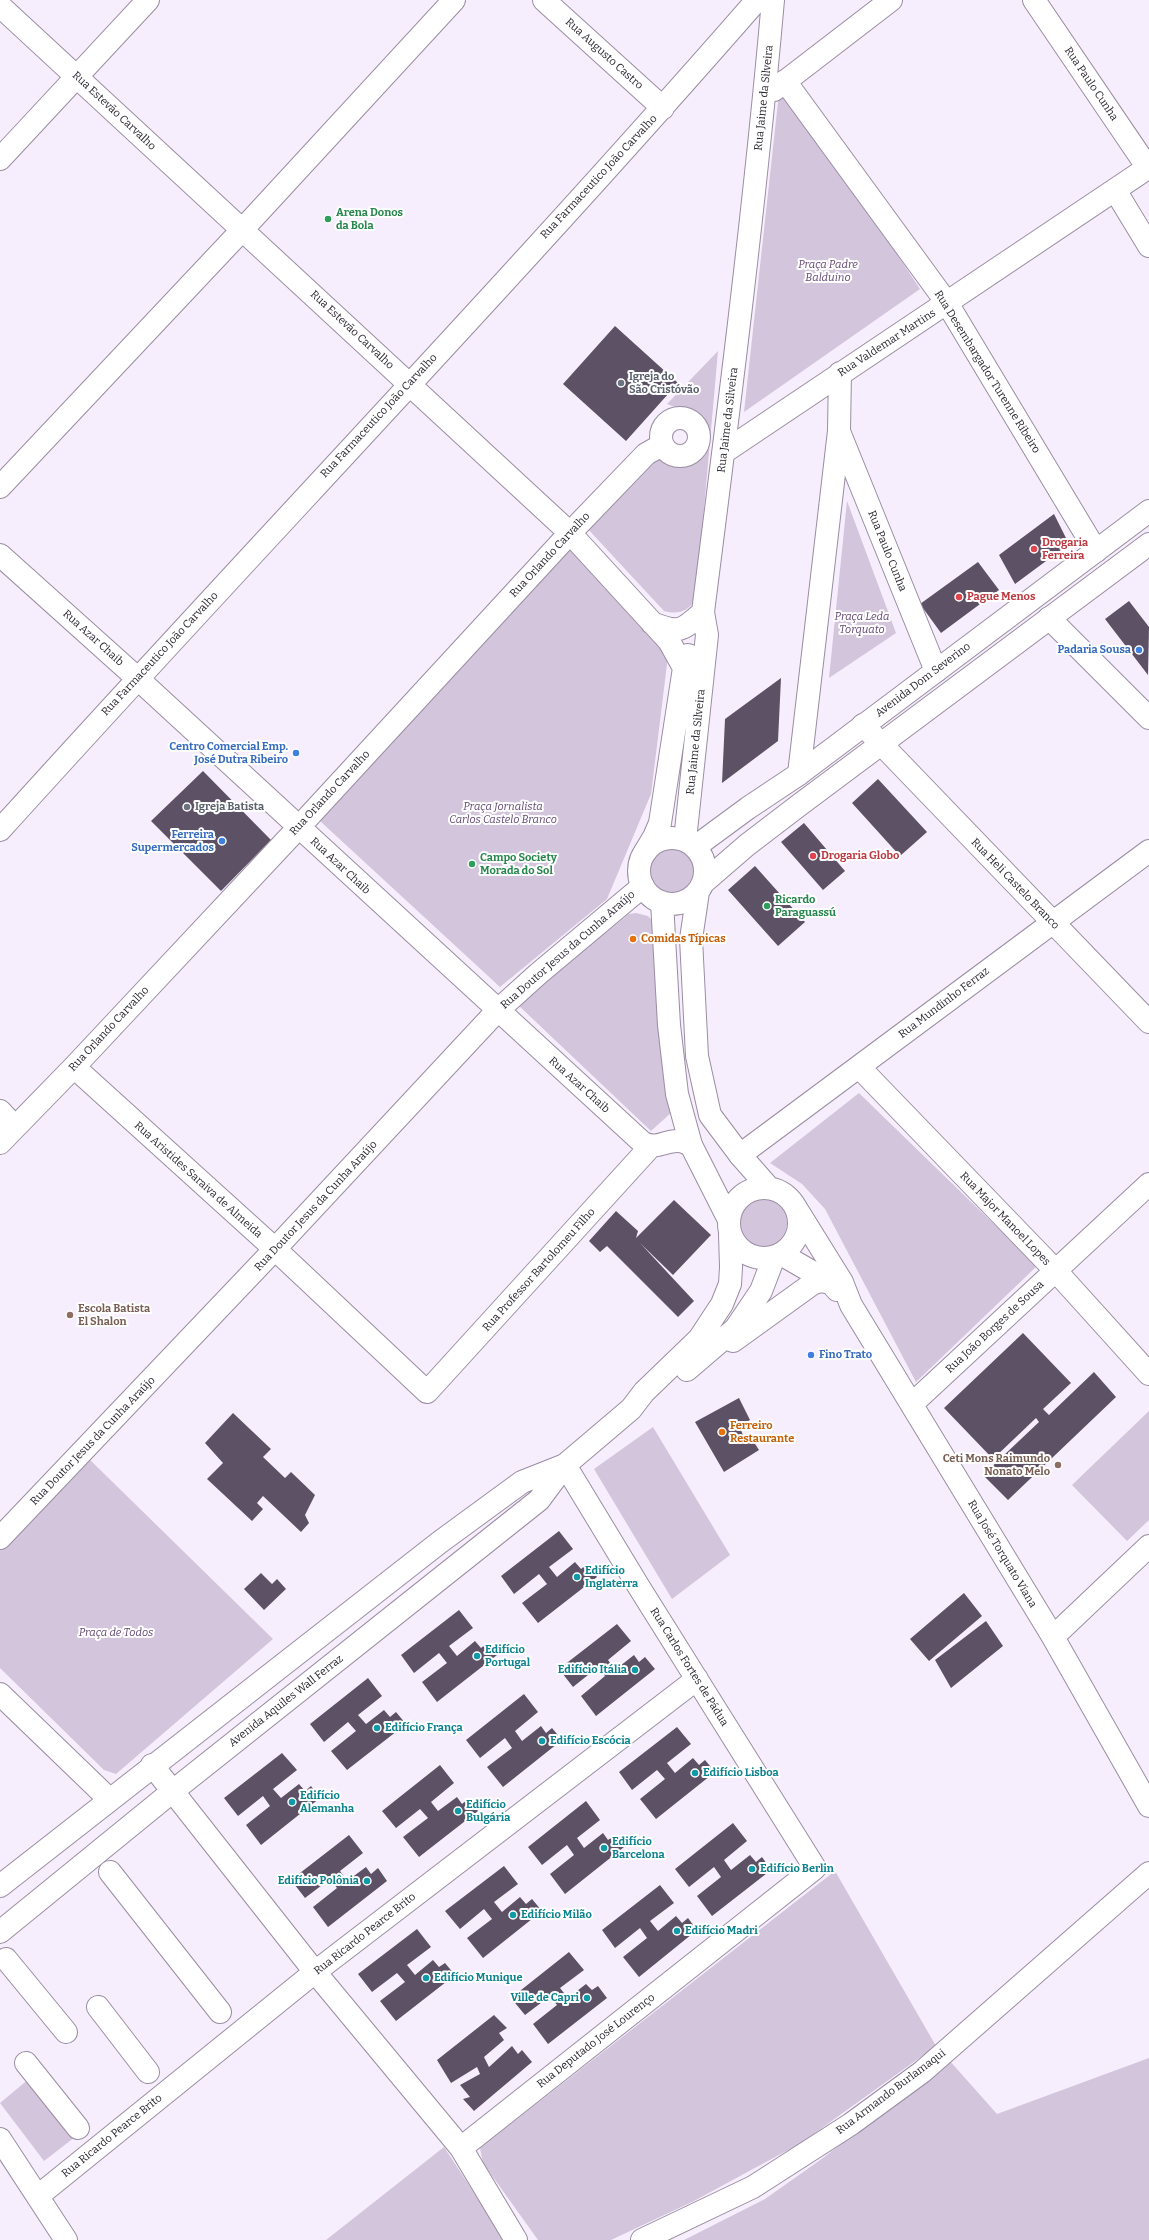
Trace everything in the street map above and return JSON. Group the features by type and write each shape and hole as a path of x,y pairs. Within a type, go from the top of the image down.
{"street":[{"path":"0,159 148,0"},
{"path":"0,487 243,230 454,0"},
{"name":"Rua Augusto Castro","path":"544,0 663,108"},
{"name":"Rua Farmaceutico João Carvalho","path":"0,830 137,678 410,384 663,108 757,0"},
{"name":"Rua Jaime da Silveira","path":"690,843 707,634 703,612 724,452 765,97 773,0"},
{"path":"765,97 891,0"},
{"name":"Rua Paulo Cunha","path":"1034,0 1149,167"},
{"name":"Rua Estevão Carvalho","path":"0,6 570,533 652,622 672,631 687,627 703,612"},
{"name":"Rua Desembargador Turenne Ribeiro","path":"785,81 947,303 1096,551"},
{"name":"Rua Valdemar Martins","path":"724,452 1149,167"},
{"path":"1115,190 1149,246"},
{"path":"799,774 839,431 840,373"},
{"name":"Rua Paulo Cunha","path":"839,431 936,671"},
{"name":"Rua Orlando Carvalho","path":"0,1143 74,1067 299,827 570,533 646,454 662,445"},
{"name":"Avenida Dom Severino","path":"690,843 748,808 799,774 1149,511"},
{"path":"703,612 684,668 660,823 645,852 640,866 643,886 651,896 662,902 682,902 690,899 700,888 747,846 1149,544"},
{"name":"Rua Azar Chaib","path":"0,556 137,678 497,1011 643,1143 651,1146"},
{"path":"1049,618 1149,718"},
{"path":"652,622 669,641 684,668"},
{"name":"Rua Heli Castelo Branco","path":"863,725 881,746 1149,1022"},
{"path":"645,852 653,844 663,839 674,838 690,843 702,854 705,864 691,939 697,1056 710,1115 740,1155 769,1188"},
{"name":"Rua Mundinho Ferraz","path":"740,1155 1149,851"},
{"name":"Rua Doutor Jesus da Cunha Araújo","path":"0,1538 275,1250 497,1011 538,974 643,886"},
{"path":"662,902 673,1069 677,1094 691,1145 729,1226 741,1251 751,1256 761,1258 777,1256 792,1243 799,1229 799,1218 796,1208 785,1195 769,1188 757,1188 745,1192 732,1206 729,1226"},
{"name":"Rua Aristides Saraiva de Almeida","path":"74,1067 275,1250 427,1392"},
{"name":"Rua Major Manoel Lopes","path":"859,1067 1055,1270 1149,1374"},
{"path":"0,1111 15,1127"},
{"path":"651,1146 678,1141 691,1145"},
{"name":"Rua Professor Bartolomeu Filho","path":"427,1392 651,1146"},
{"name":"Rua João Borges de Sousa","path":"912,1404 1149,1184"},
{"name":"Rua José Torquato Viana","path":"796,1208 842,1282 851,1305 1052,1638 1107,1751 1149,1806"},
{"name":"Avenida Aquiles Wall Ferraz","path":"0,1932 173,1791 539,1500 565,1465 631,1409 644,1392 699,1339 722,1304 730,1284 731,1267 729,1226"},
{"name":"Avenida Aquiles Wall Ferraz","path":"631,1409 651,1400 736,1328 761,1291 777,1256"},
{"name":"Rua José Torquato Viana","path":"777,1256 831,1283 851,1305"},
{"path":"690,1367 715,1353 749,1330 795,1294 820,1281 831,1283"},
{"name":"Avenida Aquiles Wall Ferraz","path":"0,1886 152,1765 407,1567 522,1482 565,1465"},
{"name":"Rua Carlos Fortes de Pádua","path":"565,1465 636,1590 698,1679 815,1868"},
{"path":"1052,1638 1149,1546"},
{"name":"Rua Ricardo Pearce Brito","path":"38,2196 315,1972 698,1679"},
{"path":"0,1694 109,1800"},
{"path":"152,1765 173,1791 243,1895 315,1972 461,2148 516,2240"},
{"name":"Rua Deputado José Lourenço","path":"461,2148 815,1868"},
{"path":"110,1872 220,2012"},
{"name":"Rua Armando Burlamaqui","path":"642,2240 753,2188 851,2124 922,2072 1149,1873"},
{"path":"6,1958 66,2032"},
{"path":"98,2007 148,2072"},
{"path":"26,2063 78,2128"},
{"path":"0,2139 66,2240"}],"green space":[{"name":"Praça Padre Balduino","path":"779,93 867,209 920,289 744,412"},
{"path":"718,351 696,599 683,611 669,612 664,611 586,527 659,456 676,462 688,461 701,451 706,436 705,427 702,420 693,411 667,404"},
{"name":"Praça Leda Torquato","path":"847,501 896,633 829,678"},
{"name":"Praça Jornalista Carlos Castelo Branco","path":"571,547 668,656 651,794 607,899 500,987 320,821"},
{"path":"667,847 677,847 686,851 692,857 696,866 696,876 692,885 686,891 677,895 667,895 658,891 652,885 648,876 648,866 652,857 658,851"},
{"path":"636,913 648,916 655,924 673,1111 651,1131 517,1004 629,914"},
{"path":"859,1093 1037,1266 916,1382 825,1209 802,1184 770,1163"},
{"path":"763,1199 772,1201 780,1206 785,1214 787,1223 785,1232 780,1240 772,1245 763,1247 754,1245 746,1240 741,1232 739,1223 741,1214 746,1206 754,1201"},
{"path":"1149,1411 1149,1520 1127,1541 1072,1485"},
{"path":"653,1427 730,1555 672,1599 594,1469"},
{"name":"Praça de Todos","path":"86,1456 273,1639 116,1774 104,1770 0,1668 0,1547"},
{"path":"835,1871 936,2046 801,2143 694,2201 611,2240 538,2240 483,2163 480,2148"},
{"path":"1149,2058 1149,2240 684,2240 765,2199 823,2158 949,2060 997,2114"},
{"path":"30,2078 75,2137 44,2161 0,2103"},
{"path":"444,2147 505,2240 326,2240"}],"building":[{"name":"Igreja do São Cristóvão","path":"615,326 678,383 626,441 563,384"},
{"name":"Drogaria Ferreira","path":"1054,514 1069,544 1015,584 999,555"},
{"name":"Pague Menos","path":"978,562 999,590 941,633 920,604"},
{"name":"Padaria Sousa","path":"1129,601 1149,627 1148,675 1105,619"},
{"path":"781,678 778,741 722,783 725,719"},
{"name":"Ferreira Supermercados","path":"203,771 271,840 221,891 151,821"},
{"path":"878,779 927,832 900,856 852,803"},
{"name":"Drogaria Globo","path":"804,823 845,871 823,890 781,842"},
{"name":"Ricardo Paraguassú","path":"755,866 805,922 778,946 728,890"},
{"path":"674,1200 711,1235 673,1275 640,1243 694,1301 678,1317 607,1246 600,1252 589,1241 616,1211 638,1231 636,1238"},
{"path":"1023,1333 1071,1383 1043,1409 1049,1415 1094,1372 1116,1397 1008,1500 983,1475 1039,1422 1036,1418 993,1459 944,1408"},
{"path":"739,1398 750,1420 739,1426 744,1437 750,1436 759,1450 724,1472 695,1422"},
{"path":"233,1413 271,1449 263,1457 285,1478 291,1472 315,1495 305,1515 309,1523 301,1532 263,1496 257,1503 263,1509 252,1521 207,1479 223,1463 205,1443"},
{"name":"Edifício Inglaterra","path":"559,1531 573,1549 549,1567 557,1577 575,1562 581,1569 587,1564 597,1577 538,1623 522,1603 547,1584 539,1574 514,1594 501,1576"},
{"path":"261,1573 272,1584 277,1579 286,1589 264,1610 244,1589"},
{"path":"964,1593 982,1616 929,1661 910,1639"},
{"name":"Edifício Portugal","path":"459,1610 473,1628 449,1646 457,1656 475,1641 481,1648 487,1643 497,1655 437,1702 422,1682 447,1663 439,1653 414,1673 401,1655"},
{"path":"986,1621 1003,1646 951,1688 935,1660"},
{"name":"Edifício Itália","path":"617,1624 631,1641 608,1660 615,1670 634,1655 639,1662 645,1657 655,1669 596,1716 581,1696 605,1676 598,1667 573,1687 559,1669"},
{"name":"Edifício França","path":"368,1678 382,1696 358,1715 366,1724 384,1710 390,1717 396,1712 406,1724 347,1770 331,1751 356,1731 348,1722 324,1742 310,1724"},
{"name":"Edifício Escócia","path":"524,1694 538,1712 515,1731 522,1741 541,1726 546,1733 552,1728 562,1740 503,1787 487,1767 512,1748 505,1738 480,1758 466,1740"},
{"name":"Edifício Lisboa","path":"677,1727 691,1744 667,1763 675,1773 693,1758 699,1765 705,1760 715,1772 656,1819 640,1799 665,1779 657,1770 632,1790 619,1772"},
{"name":"Edifício Alemanha","path":"282,1753 297,1770 273,1789 281,1798 299,1784 305,1791 311,1786 320,1798 261,1845 246,1825 270,1806 263,1796 238,1816 224,1798"},
{"name":"Edifício Bulgária","path":"440,1765 454,1783 431,1802 438,1811 457,1797 462,1804 468,1799 478,1811 419,1857 403,1837 428,1818 420,1809 396,1828 382,1811"},
{"name":"Edifício Barcelona","path":"586,1801 600,1820 577,1838 584,1848 603,1833 608,1840 615,1835 624,1847 565,1894 550,1874 574,1855 567,1845 542,1865 528,1847"},
{"name":"Edifício Berlin","path":"733,1823 747,1841 724,1860 731,1870 750,1855 756,1862 762,1857 771,1870 712,1916 697,1896 721,1877 714,1867 689,1887 675,1869"},
{"name":"Edifício Polônia","path":"349,1835 363,1853 340,1871 347,1881 366,1867 371,1874 378,1868 387,1881 328,1927 313,1907 337,1888 330,1879 305,1898 291,1880"},
{"name":"Edifício Milão","path":"504,1866 518,1884 494,1902 502,1912 520,1897 526,1904 532,1899 542,1911 483,1958 467,1938 492,1919 484,1909 460,1929 445,1911"},
{"name":"Edifício Madri","path":"660,1885 674,1903 650,1921 658,1931 676,1916 682,1923 688,1918 697,1930 639,1977 623,1957 647,1938 640,1928 615,1948 602,1930"},
{"name":"Edifício Munique","path":"417,1929 431,1947 407,1965 415,1975 433,1960 439,1967 445,1963 455,1975 396,2021 380,2001 405,1982 397,1973 372,1992 358,1974"},
{"name":"Ville de Capri","path":"569,1952 584,1970 560,1988 568,1998 586,1984 592,1990 598,1986 607,1998 548,2044 533,2024 557,2005 550,1996 525,2015 511,1998"},
{"path":"494,2015 507,2028 499,2033 504,2040 484,2057 489,2067 512,2046 518,2054 522,2050 532,2062 474,2111 463,2099 470,2097 460,2085 480,2074 477,2067 451,2083 437,2060"}],"place":[{"name":"Arena Donos da Bola","path":"328,219"},
{"name":"Igreja do São Cristóvão","path":"621,383"},
{"name":"Drogaria Ferreira","path":"1034,549"},
{"name":"Pague Menos","path":"959,597"},
{"name":"Padaria Sousa","path":"1139,650"},
{"name":"Centro Comercial Emp. José Dutra Ribeiro","path":"296,753"},
{"name":"Igreja Batista","path":"187,807"},
{"name":"Ferreira Supermercados","path":"222,841"},
{"name":"Drogaria Globo","path":"813,856"},
{"name":"Campo Society Morada do Sol","path":"472,864"},
{"name":"Ricardo Paraguassú","path":"767,906"},
{"name":"Comidas Típicas","path":"633,939"},
{"name":"Escola Batista El Shalon","path":"70,1315"},
{"name":"Fino Trato","path":"811,1355"},
{"name":"Ferreiro Restaurante","path":"722,1432"},
{"name":"Ceti Mons Raimundo Nonato Melo","path":"1058,1465"},
{"name":"Edifício Inglaterra","path":"577,1577"},
{"name":"Edifício Portugal","path":"477,1656"},
{"name":"Edifício Itália","path":"635,1670"},
{"name":"Edifício França","path":"377,1728"},
{"name":"Edifício Escócia","path":"542,1741"},
{"name":"Edifício Lisboa","path":"695,1773"},
{"name":"Edifício Alemanha","path":"292,1802"},
{"name":"Edifício Bulgária","path":"458,1811"},
{"name":"Edifício Barcelona","path":"604,1848"},
{"name":"Edifício Berlin","path":"752,1869"},
{"name":"Edifício Polônia","path":"367,1881"},
{"name":"Edifício Milão","path":"513,1915"},
{"name":"Edifício Madri","path":"677,1931"},
{"name":"Edifício Munique","path":"426,1978"},
{"name":"Ville de Capri","path":"587,1998"}]}
